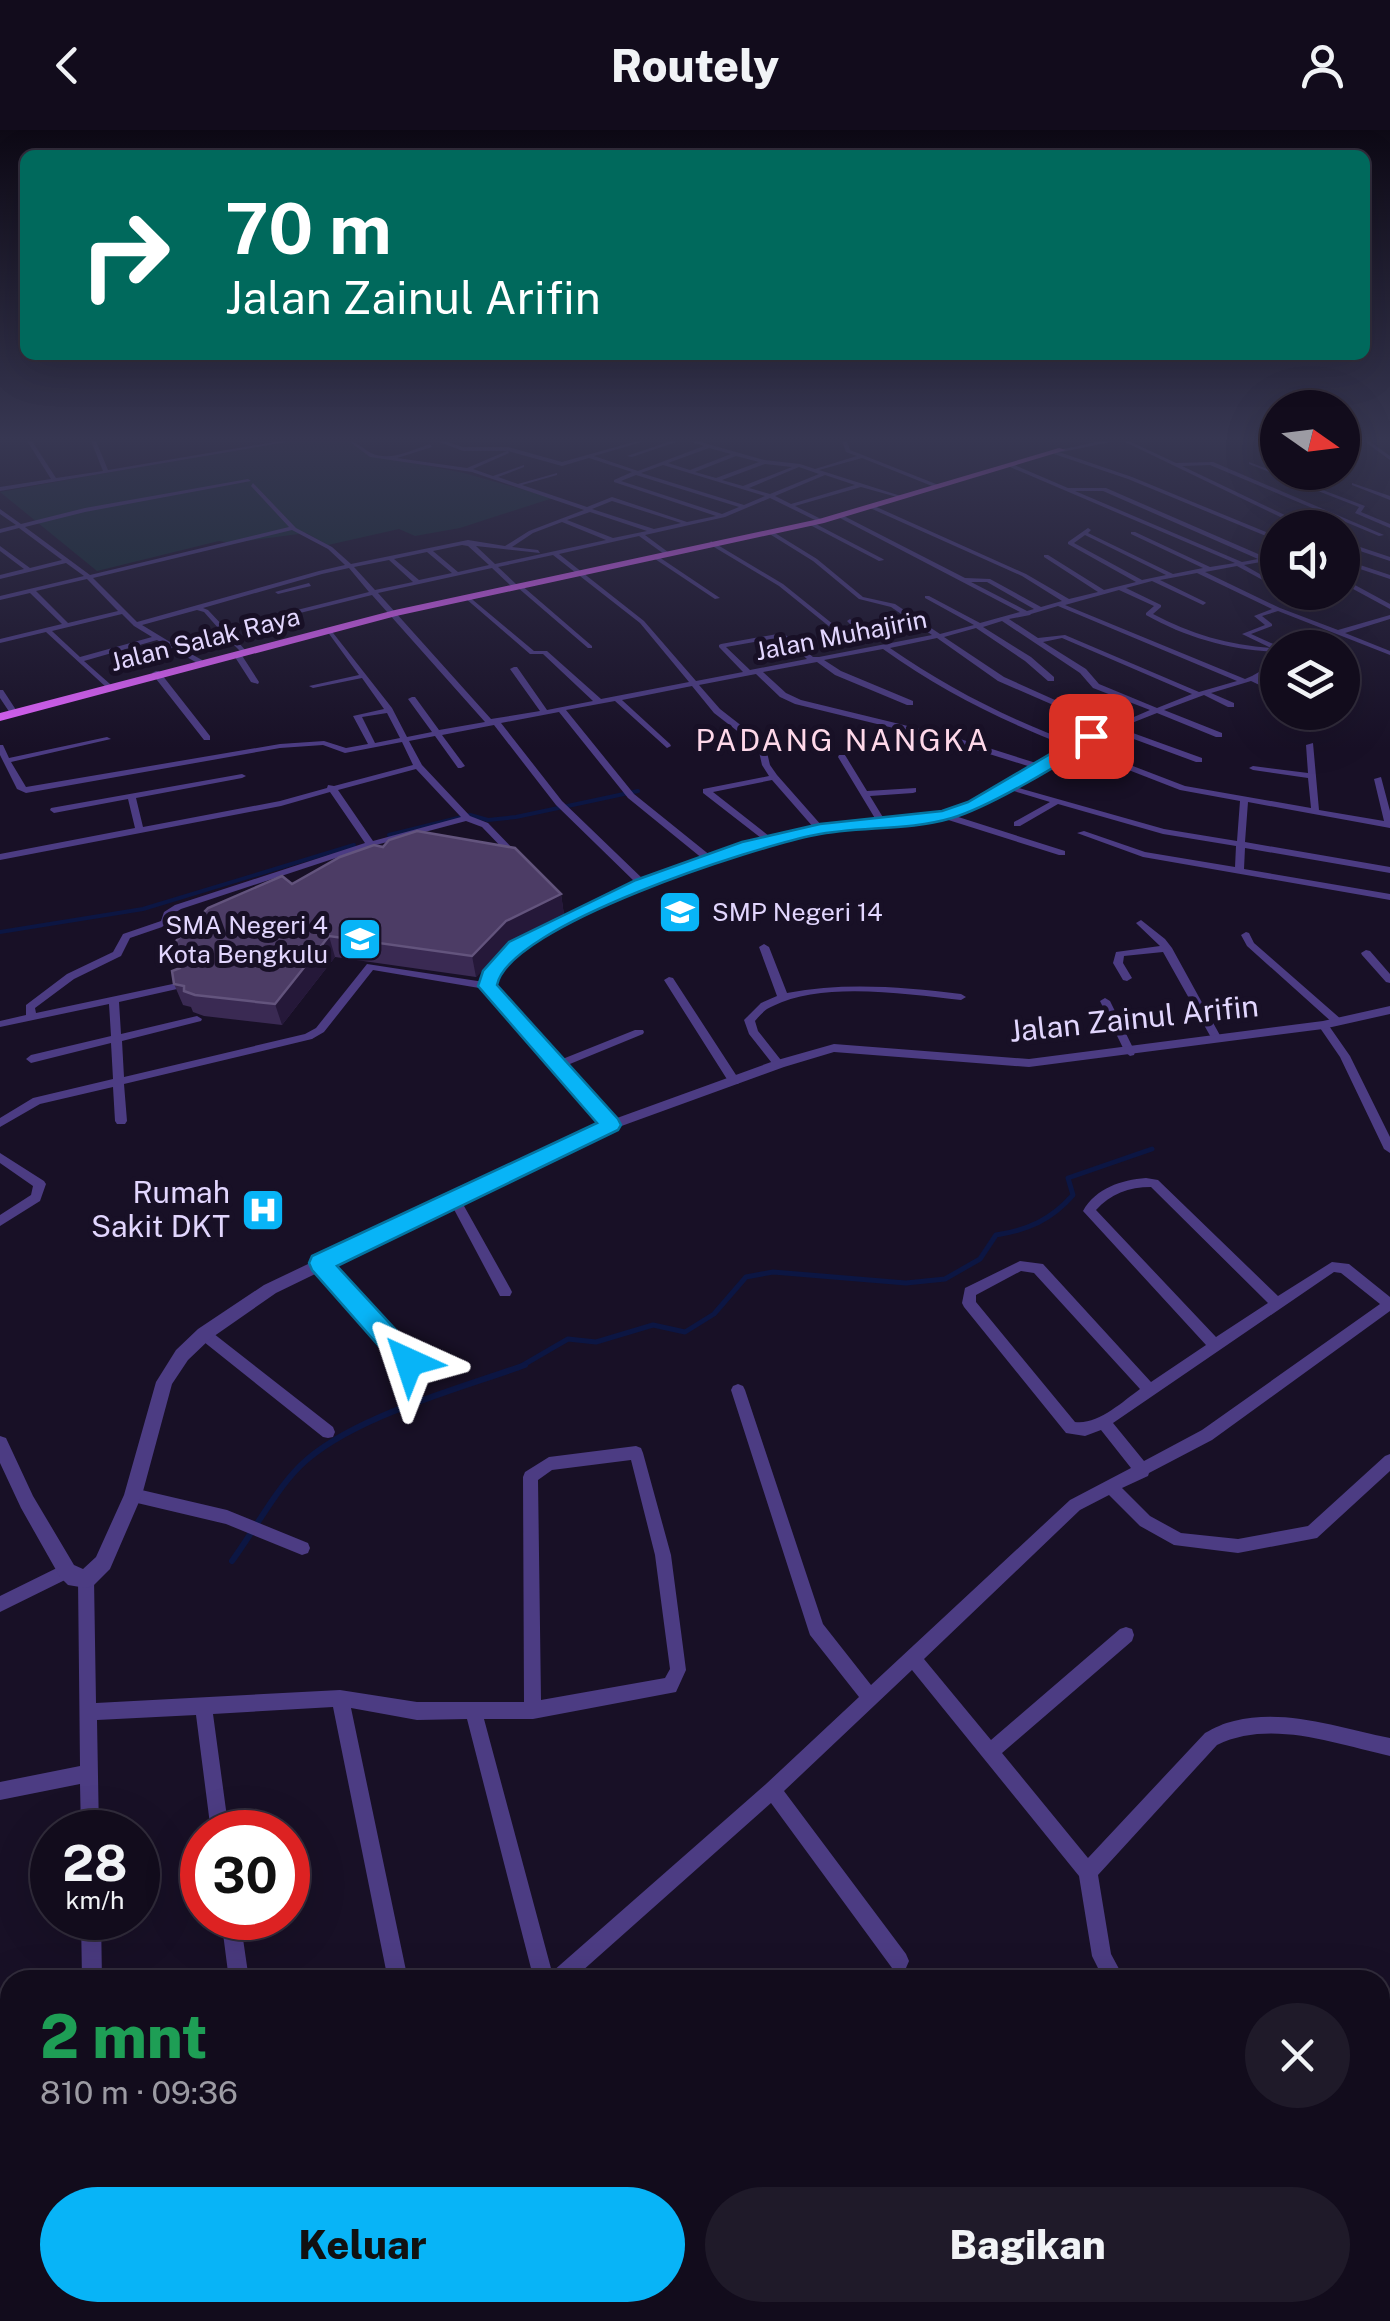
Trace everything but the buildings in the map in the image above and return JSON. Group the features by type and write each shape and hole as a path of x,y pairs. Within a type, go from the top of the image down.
{"main road":[{"name":"Jalan Salak Raya","path":"0,717 107,686 466,596 710,543"}],"street":[{"path":"41,543 89,577 136,625 200,662"},
{"path":"0,598 229,543"},
{"path":"322,543 350,566 450,682 492,721 563,807 642,884"},
{"path":"202,610 304,577 462,543"},
{"path":"469,543 590,647"},
{"path":"476,543 549,552 642,622 717,711 760,744 774,777 820,829"},
{"path":"508,548 515,543"},
{"path":"169,644 591,543"},
{"path":"649,543 717,598"},
{"path":"711,543 780,584 843,636 862,632"},
{"path":"788,543 861,598 893,605 1001,679 1110,727 1199,760"},
{"path":"853,543 882,560"},
{"path":"893,543 1028,614"},
{"path":"954,543 1024,575 1068,602"},
{"path":"1071,543 1141,582"},
{"path":"1107,543 1171,575"},
{"path":"1155,543 1207,568"},
{"path":"1193,543 1260,576"},
{"path":"1226,543 1260,558"},
{"path":"1343,543 1390,559"},
{"path":"0,548 30,570"},
{"path":"428,550 457,574"},
{"path":"1046,556 1103,592"},
{"path":"390,558 418,582"},
{"path":"0,577 67,561"},
{"name":"Jalan Muhajirin","path":"12,764 21,789 26,790 280,746 324,742 345,751 598,702 651,687 693,684 939,636 1153,579 1260,561"},
{"path":"1360,567 1390,579"},
{"path":"1196,570 1260,600"},
{"path":"136,625 311,588 304,577"},
{"path":"1153,579 1203,604"},
{"path":"1380,584 1390,579"},
{"path":"964,580 988,580 1042,610"},
{"path":"1120,588 1159,606 1148,614 1172,627 1240,649 1260,649"},
{"path":"1360,588 1370,588"},
{"path":"1360,589 1390,607"},
{"path":"32,590 67,626"},
{"path":"466,596 532,654 545,652 598,702"},
{"path":"927,596 1028,659 1051,679"},
{"path":"322,597 330,603"},
{"path":"1058,604 1136,640 1164,646 1260,685"},
{"path":"202,610 226,630 255,682"},
{"path":"1260,641 1245,634 1270,625 1257,616 1275,610"},
{"path":"1281,610 1333,630"},
{"path":"0,641 122,612"},
{"path":"1344,630 1390,616"},
{"path":"1006,620 1083,671 1096,686 1218,735"},
{"path":"850,621 882,647 953,691 1017,724 1183,788 1390,825 1378,780"},
{"path":"47,630 107,686"},
{"path":"330,630 389,710 418,766 465,815 485,825 523,864"},
{"path":"910,703 838,673 783,635 721,646 783,695 798,702 943,738 1040,768"},
{"path":"1040,640 1063,636 1232,705"},
{"path":"80,660 158,638"},
{"path":"1360,641 1390,653"},
{"path":"514,669 545,712"},
{"path":"488,986 490,975 516,946 574,914 642,884 767,840 820,829 944,816 974,806 1072,745 1110,727 1260,673"},
{"path":"156,674 207,738"},
{"path":"313,686 362,676"},
{"path":"0,692 14,713"},
{"path":"616,698 667,746"},
{"path":"412,699 461,766"},
{"path":"561,709 628,793 709,858"},
{"path":"373,746 357,716 389,710"},
{"path":"0,774 12,764 107,739"},
{"path":"1310,745 1314,812"},
{"path":"0,748 12,764"},
{"path":"842,757 882,823"},
{"path":"0,857 281,803 418,766"},
{"path":"1253,768 1310,776"},
{"path":"54,810 242,776"},
{"path":"767,840 706,792 774,777"},
{"path":"96,802 97,779"},
{"path":"1008,786 1149,828 1390,870"},
{"path":"331,787 374,848"},
{"path":"865,794 913,790"},
{"path":"130,796 140,831"},
{"path":"1239,869 1244,799"},
{"path":"1017,824 1058,801"},
{"path":"32,1018 30,1007 47,992 78,970 117,954 126,936 165,923 167,914 178,907 374,848 465,815"},
{"path":"944,816 1062,853"},
{"path":"1136,852 1149,828"},
{"path":"1081,834 1136,852 1390,897"},
{"path":"561,902 574,914"},
{"path":"1140,923 1167,948 1218,1039"},
{"path":"1246,935 1250,944 1331,1024 1390,1148"},
{"path":"764,946 783,998"},
{"path":"1127,978 1117,960 1120,954 1167,948"},
{"path":"1366,953 1390,980"},
{"path":"0,1122 38,1101 308,1037 320,1030 371,966 488,986 611,1125"},
{"path":"669,980 734,1081"},
{"path":"0,1024 182,985"},
{"path":"779,1064 753,1032 749,1020 755,1011 783,998 860,988 961,997"},
{"path":"114,1001 121,1121"},
{"path":"1106,1001 1130,1052"},
{"name":"Jalan Zainul Arifin","path":"86,1578 103,1564 133,1495 164,1382 182,1355 204,1334 270,1290 321,1263 611,1125 834,1048 1029,1063 1331,1024 1390,1010"},
{"path":"31,1059 197,1019"},
{"path":"557,1064 639,1032"},
{"path":"0,1157 40,1184 36,1198 0,1221"},
{"path":"1216,1345 1089,1211 1095,1200 1141,1181 1154,1183 1277,1303"},
{"path":"454,1200 505,1292"},
{"path":"321,1263 409,1362"},
{"path":"569,1970 772,1790 869,1696 914,1660 1076,1505 1207,1435 1390,1304 1338,1266 1103,1422 1084,1430 1070,1428 969,1304 970,1292 1020,1266 1038,1268 1149,1390"},
{"path":"204,1334 328,1432"},
{"path":"738,1390 816,1629 869,1696"},
{"path":"1103,1422 1143,1470"},
{"path":"0,1444 27,1502 67,1571 75,1578 86,1578 90,1810"},
{"path":"91,1712 340,1698 417,1712 533,1710 670,1686 677,1677 663,1555 636,1453 549,1464 530,1477 536,1691 533,1710"},
{"path":"1110,1486 1145,1521 1179,1540 1238,1546 1312,1533 1390,1461"},
{"path":"133,1495 228,1517 302,1548"},
{"path":"0,1604 67,1571"},
{"path":"990,1753 1126,1635"},
{"path":"914,1660 1088,1872 1102,1956 1110,1970"},
{"path":"340,1698 396,1970"},
{"path":"204,1705 217,1810"},
{"path":"474,1712 541,1970"},
{"path":"1088,1872 1212,1740 1227,1729 1270,1724 1390,1747"},
{"path":"0,1791 90,1772"},
{"path":"772,1790 899,1961"},
{"path":"91,1940 92,1970"},
{"path":"234,1940 238,1970"}],"green space":[{"path":"63,543 210,543 97,571"}],"waterway":[{"path":"389,835 470,815 488,820 516,817 638,791"},
{"path":"0,932 143,909 354,845"},
{"path":"520,1367 568,1339 596,1342 653,1325 685,1332 714,1314 746,1277 773,1272 906,1283 945,1279 980,1259 996,1235 1029,1227 1056,1211 1073,1195 1068,1178 1152,1149"},
{"path":"520,1367 525,1365"},
{"path":"232,1561 282,1488 321,1449 406,1406 520,1367"}],"place":[{"name":"SMP Negeri 14","path":"680,912"},
{"name":"SMA Negeri 4 Kota Bengkulu","path":"360,939"},
{"name":"Rumah Sakit DKT","path":"263,1210"}],"district":[{"name":"PADANG NANGKA","path":"843,741"}],"route":[{"path":"409,1362 321,1263 611,1125 488,986 490,975 516,946 574,914 642,884 742,847 820,829 944,816 974,806 1091,736"}]}
